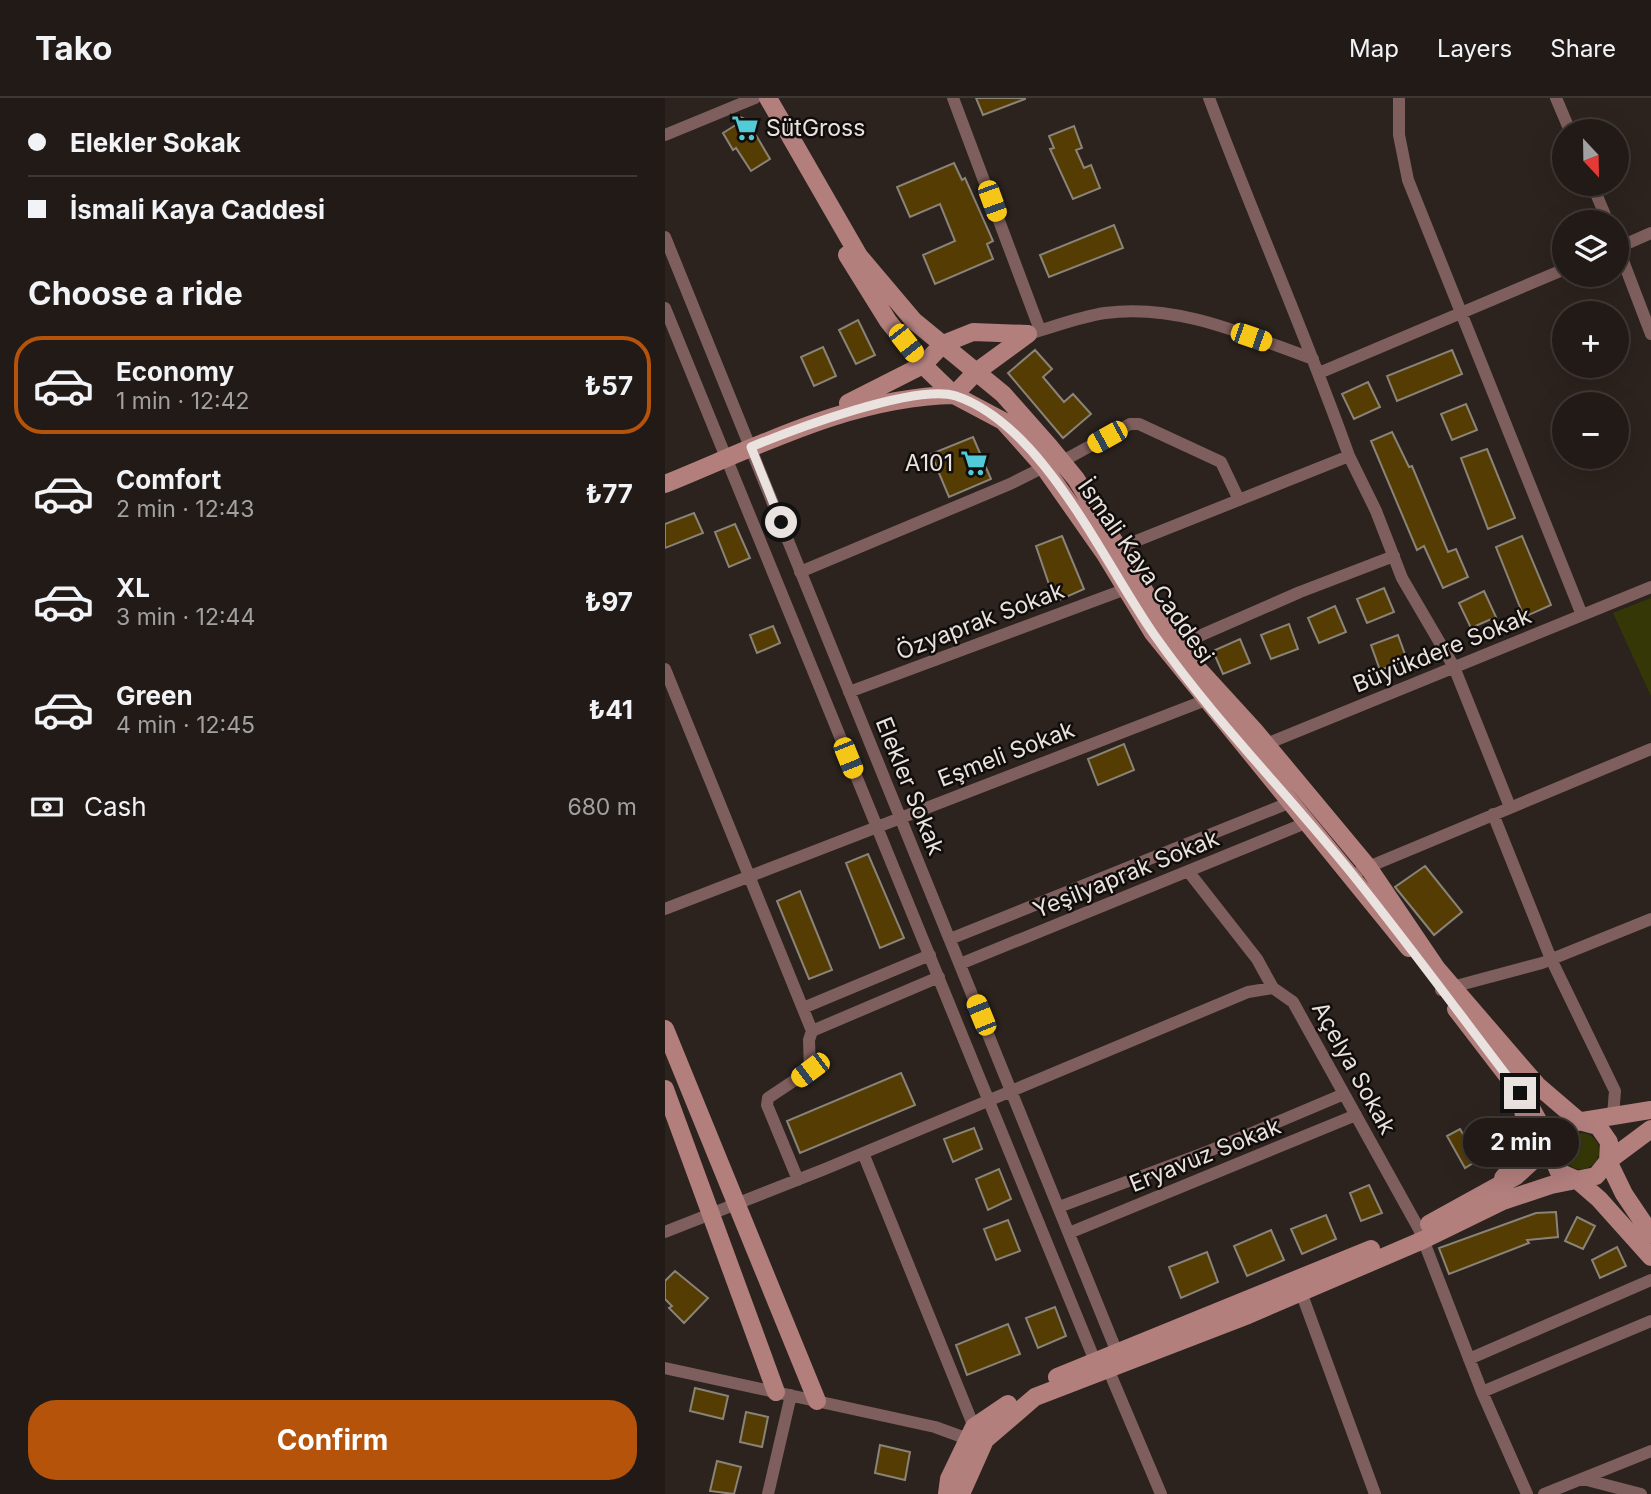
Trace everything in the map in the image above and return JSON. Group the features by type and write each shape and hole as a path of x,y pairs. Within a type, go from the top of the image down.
{"street":[{"path":"665,135 754,98"},
{"name":"İsmali Kaya Caddesi","path":"754,98 888,320 923,365 954,395 1003,421 1052,464 1112,551 1126,589 1173,647 1206,699 1308,822 1360,871 1539,1119 1551,1144"},
{"path":"768,98 859,256 914,321 1003,394 1052,464"},
{"path":"953,98 1034,332"},
{"path":"1209,98 1244,194 1319,373 1349,456 1402,578 1454,667 1510,807"},
{"path":"1399,98 1399,135 1408,180 1582,615"},
{"path":"1561,99 1567,119"},
{"path":"1629,242 1651,233"},
{"name":"Elekler Sokak","path":"665,237 1059,1207 1106,1360"},
{"path":"1319,373 1552,274"},
{"path":"1629,278 1651,334"},
{"name":"Elekler Sokak","path":"665,308 670,337 725,460 939,977 987,1101 1106,1360"},
{"path":"665,484 803,425 923,365 943,344 973,332 1034,332 1105,313 1152,311 1192,318 1313,359"},
{"path":"803,425 874,404 954,395 976,372 1034,332"},
{"path":"800,572 1010,484 1130,424 1139,424 1221,462 1239,500"},
{"path":"1349,456 1112,551 1173,647 1266,745 1360,871 1651,749"},
{"path":"1173,647 1394,556"},
{"name":"Büyükdere Sokak","path":"1248,752 1649,585"},
{"name":"Özyaprak Sokak","path":"849,692 1126,589"},
{"path":"665,669 812,1031 809,1040 810,1070 768,1098 767,1105 798,1180"},
{"name":"Eşmeli Sokak","path":"665,909 1206,699"},
{"name":"Yeşilyaprak Sokak","path":"950,939 1291,802"},
{"path":"1493,814 1551,960 1615,1091 1613,1115"},
{"name":"Yeşilyaprak Sokak","path":"960,964 1308,822"},
{"name":"Açelya Sokak","path":"1188,871 1257,959 1273,989 1293,1002 1345,1094 1421,1234 1482,1392 1527,1494"},
{"path":"1651,919 1551,960 1447,989 1537,1084 1579,1121 1589,1122 1605,1133 1609,1142 1608,1161 1624,1194 1651,1234"},
{"path":"803,1008 930,955"},
{"path":"812,1031 939,977"},
{"path":"665,1232 798,1180 1248,992 1273,989"},
{"path":"665,1028 817,1401"},
{"path":"1482,1196 1507,1174 1521,1149 1526,1123 1523,1107 1511,1081"},
{"path":"665,1089 711,1214 783,1394 768,1494"},
{"name":"Eryavuz Sokak","path":"1059,1207 1209,1151 1345,1094"},
{"path":"947,1494 949,1479 971,1433 1036,1385 1301,1292 1421,1234 1516,1176 1551,1144 1561,1128 1579,1121 1651,1110"},
{"name":"Eryavuz Sokak","path":"1069,1233 1356,1115"},
{"path":"961,1494 975,1458 1000,1424 1034,1397 1106,1360 1223,1311 1503,1201 1551,1185 1596,1176 1608,1161 1651,1129"},
{"path":"1551,1144 1551,1154 1559,1172 1577,1180 1617,1216 1651,1257"},
{"path":"863,1153 971,1433"},
{"path":"1469,1359 1651,1280"},
{"path":"1301,1292 1375,1494"},
{"path":"1482,1392 1651,1321"},
{"path":"1106,1360 1161,1494"},
{"path":"665,1368 971,1433"},
{"path":"1545,1494 1651,1451"},
{"path":"1583,1478 1641,1494"}],"shaded area":[{"path":"1651,598 1651,696 1613,613"},
{"path":"1581,1133 1594,1138 1599,1151 1594,1164 1581,1169 1568,1164 1563,1151 1568,1138"}],"building":[{"path":"976,98 1025,98 1025,99 983,115"},
{"path":"740,117 747,120 770,159 751,171 723,133 739,123"},
{"path":"1074,126 1082,148 1076,150 1084,168 1091,165 1100,188 1073,199 1050,149 1054,148 1049,136"},
{"path":"954,163 962,180 965,178 993,241 987,244 993,259 935,284 923,255 955,241 940,204 910,217 897,187"},
{"path":"1114,225 1123,248 1049,277 1040,255"},
{"path":"858,320 875,355 856,364 839,330"},
{"path":"823,347 836,376 814,386 801,357"},
{"path":"1035,350 1052,369 1043,377 1064,402 1073,394 1091,414 1063,438 1008,373"},
{"path":"1452,350 1462,374 1397,401 1387,376"},
{"path":"1368,382 1380,407 1354,419 1342,394"},
{"path":"1466,404 1477,430 1452,440 1441,414"},
{"path":"1392,432 1409,467 1412,466 1448,552 1456,549 1468,577 1443,588 1424,546 1417,550 1371,441"},
{"path":"973,437 991,479 949,497 931,454"},
{"path":"1487,449 1515,518 1488,529 1461,458"},
{"path":"694,513 703,533 665,548 665,524"},
{"path":"735,524 750,558 729,567 715,532"},
{"path":"1062,536 1084,589 1055,602 1036,546"},
{"path":"1522,536 1551,605 1524,617 1496,547"},
{"path":"1384,588 1394,612 1367,623 1357,599"},
{"path":"1484,591 1496,617 1471,628 1459,603"},
{"path":"1335,606 1346,632 1319,643 1308,618"},
{"path":"1289,624 1298,649 1271,659 1261,635"},
{"path":"773,626 780,643 757,653 750,635"},
{"path":"1398,635 1407,660 1380,670 1371,645"},
{"path":"1240,639 1250,663 1223,674 1213,651"},
{"path":"1124,744 1134,770 1098,785 1088,759"},
{"path":"868,854 904,938 880,948 846,863"},
{"path":"1425,866 1462,912 1434,935 1395,887"},
{"path":"800,891 832,970 809,979 777,901"},
{"path":"901,1073 915,1105 800,1153 787,1121"},
{"path":"974,1128 982,1149 953,1162 944,1139"},
{"path":"1460,1129 1478,1160 1465,1168 1447,1136"},
{"path":"999,1169 1011,1199 988,1210 976,1179"},
{"path":"1369,1185 1382,1213 1361,1221 1350,1193"},
{"path":"1556,1212 1558,1237 1527,1240 1529,1243 1449,1274 1439,1248 1536,1213"},
{"path":"1326,1215 1336,1239 1302,1254 1291,1229"},
{"path":"1577,1217 1595,1226 1583,1249 1565,1241"},
{"path":"1008,1220 1020,1251 996,1260 984,1229"},
{"path":"1271,1230 1284,1260 1247,1276 1234,1246"},
{"path":"1617,1247 1626,1266 1600,1278 1592,1260"},
{"path":"1207,1252 1218,1282 1181,1298 1169,1267"},
{"path":"675,1271 708,1298 684,1323 669,1308 672,1306 665,1299 665,1281"},
{"path":"1055,1307 1066,1336 1038,1348 1026,1318"},
{"path":"1008,1324 1020,1354 967,1375 956,1345"},
{"path":"695,1388 728,1396 723,1419 690,1411"},
{"path":"746,1412 768,1417 762,1447 740,1442"},
{"path":"880,1445 910,1452 905,1480 875,1473"},
{"path":"717,1461 741,1467 734,1494 710,1491"}],"place":[{"name":"SütGross","path":"745,128"},
{"name":"A101","path":"974,463"}],"route":[{"path":"781,522 751,447 803,425 874,404 930,396 954,395 1003,421 1044,467 1105,554 1153,633 1352,874 1520,1093"}]}
